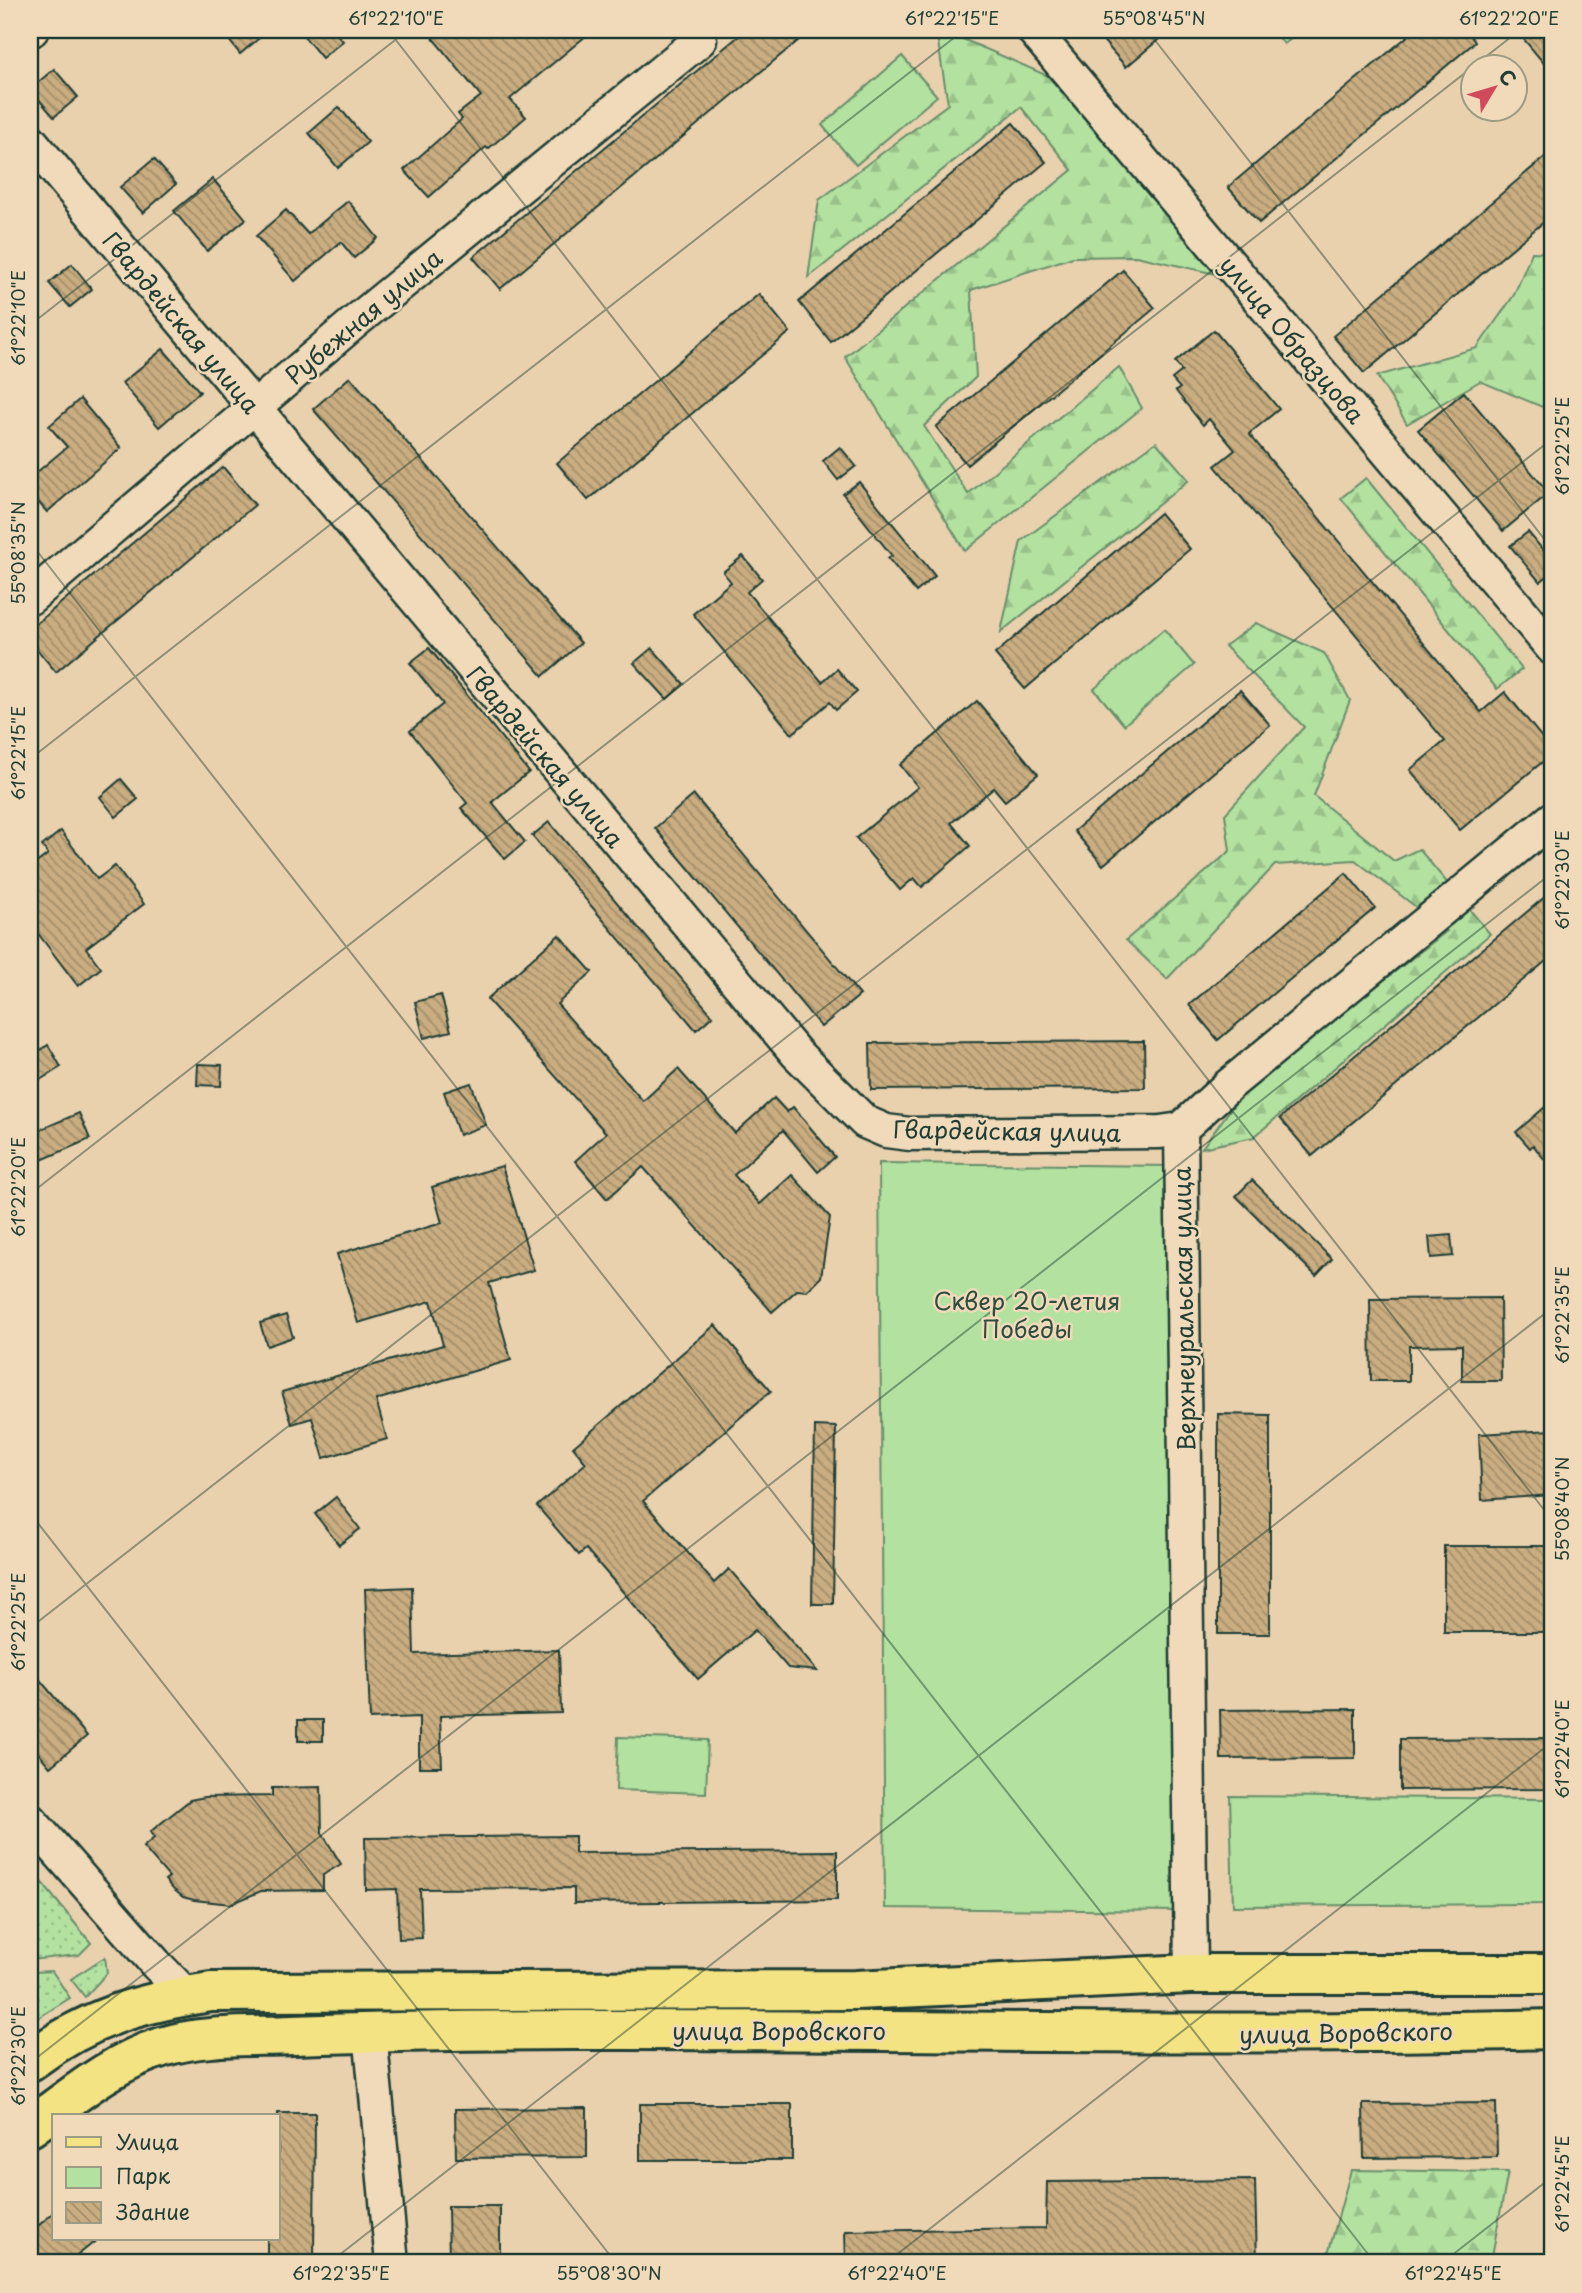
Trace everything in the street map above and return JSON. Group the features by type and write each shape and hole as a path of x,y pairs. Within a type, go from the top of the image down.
{"main road":[{"name":"улица Воровского","path":"30,2061 88,2024 139,2005 225,1992 856,1990 1191,1974 1552,1974"},
{"name":"улица Воровского","path":"30,2127 114,2067 164,2046 211,2039 370,2032 818,2029 1328,2034 1552,2029"}],"street":[{"name":"улица Образцова","path":"1033,30 1552,648"},
{"name":"Рубежная улица","path":"30,598 253,407 700,40"},
{"name":"Гвардейская улица","path":"30,140 788,1044 865,1122 886,1131 910,1135 1160,1132 1181,1129"},
{"name":"Верхнеуральская улица","path":"1191,1974 1181,1129 1228,1085 1552,819"},
{"path":"30,1820 187,1996"},
{"path":"370,2032 392,2263"}],"green space":[{"path":"936,30 942,30 1048,76 1220,275 1136,256 1073,257 971,290 976,377 924,426 968,494 1119,367 1142,408 965,551 845,357 1072,170 1021,107 808,278 819,200 948,104"},
{"path":"1273,30 1303,30 1284,44"},
{"path":"902,56 937,96 856,165 822,125"},
{"path":"1532,252 1552,253 1552,411 1480,381 1407,424 1377,376 1477,348 1514,295"},
{"path":"1156,442 1189,480 1001,632 1021,541"},
{"path":"1366,478 1522,669 1497,689 1341,498"},
{"path":"1256,623 1324,653 1350,700 1314,796 1394,861 1419,849 1490,934 1254,1137 1202,1148 1247,1087 1447,931 1355,860 1275,865 1167,979 1126,940 1230,851 1225,814 1304,727 1225,646"},
{"path":"1164,629 1194,665 1124,725 1094,689"},
{"name":"Сквер 20-летия Победы","path":"879,1163 1174,1166 1179,1911 885,1908"},
{"path":"618,1737 708,1740 706,1793 616,1790"},
{"path":"1230,1796 1552,1799 1552,1904 1233,1906"},
{"path":"30,1868 91,1943 79,1955 30,1960"},
{"path":"105,1957 107,1973 85,1997 71,1979"},
{"path":"52,1971 70,1998 30,2023 33,1972"},
{"path":"1351,2170 1508,2172 1491,2261 1327,2258"}],"building":[{"path":"221,30 269,30 240,54"},
{"path":"299,30 333,30 343,41 322,58"},
{"path":"426,30 593,30 510,99 526,117 488,149 486,147 429,197 404,170 462,119 458,114 481,96"},
{"path":"746,30 811,30 500,289 473,257"},
{"path":"1094,30 1170,30 1126,67"},
{"path":"1415,30 1466,30 1475,42 1259,223 1228,187"},
{"path":"1516,30 1552,30 1552,73"},
{"path":"54,69 78,97 54,117 30,89"},
{"path":"339,107 368,142 338,168 309,133"},
{"path":"1013,123 1046,162 831,342 799,302"},
{"path":"1552,151 1552,215 1364,373 1333,336"},
{"path":"154,159 176,184 143,213 120,187"},
{"path":"213,179 246,219 207,251 174,211"},
{"path":"348,201 378,238 354,258 341,242 295,281 256,236 286,210 308,234"},
{"path":"72,264 92,289 70,307 49,283"},
{"path":"1123,270 1155,308 967,465 936,427"},
{"path":"759,294 790,332 588,500 557,463"},
{"path":"1214,330 1279,409 1249,434 1481,712 1505,692 1552,750 1552,754 1460,830 1410,770 1445,741 1215,466 1235,450 1209,419 1203,425 1176,391 1180,388 1172,379 1182,371 1175,362"},
{"path":"163,349 200,392 159,427 122,383"},
{"path":"350,377 581,643 543,676 313,409"},
{"path":"1464,392 1549,493 1503,531 1418,430"},
{"path":"80,399 121,448 47,512 30,493 30,478 67,447 49,426"},
{"path":"840,447 856,466 838,480 823,461"},
{"path":"223,467 255,505 56,672 30,641 30,629"},
{"path":"859,482 935,576 916,592 888,558 892,556 843,494"},
{"path":"1160,513 1190,549 1025,689 995,654"},
{"path":"1528,532 1552,561 1552,572 1540,582 1510,546"},
{"path":"743,556 762,579 747,592 822,682 837,669 857,692 836,710 830,702 792,734 693,614 731,582 723,572"},
{"path":"429,648 529,772 492,802 525,842 505,859 461,808 467,803 410,731 443,704 410,663"},
{"path":"652,648 684,684 667,699 634,663"},
{"path":"1240,690 1270,725 1103,865 1074,831"},
{"path":"977,701 1038,774 1005,801 994,788 951,823 970,846 922,887 914,878 900,890 856,838 918,787 900,765"},
{"path":"121,779 138,799 116,817 100,797"},
{"path":"694,795 860,995 821,1027 655,828"},
{"path":"549,822 713,1016 696,1030 532,836"},
{"path":"61,831 97,879 115,866 144,904 86,948 101,968 78,986 30,923 30,868 48,854 42,846"},
{"path":"1346,873 1375,908 1218,1040 1189,1005"},
{"path":"1552,891 1552,956 1312,1156 1280,1118"},
{"path":"559,935 592,972 557,1004 643,1101 678,1069 735,1133 774,1098 787,1112 793,1107 835,1157 818,1172 783,1130 734,1175 760,1204 792,1175 830,1217 821,1277 807,1291 797,1290 772,1312 643,1167 607,1199 575,1161 606,1133 487,999"},
{"path":"441,995 451,1031 424,1038 415,1002"},
{"path":"1144,1041 1145,1088 871,1090 870,1043"},
{"path":"48,1045 61,1067 30,1086 30,1057"},
{"path":"198,1064 222,1065 221,1086 197,1085"},
{"path":"471,1083 486,1125 459,1135 444,1092"},
{"path":"1552,1101 1552,1169 1533,1145 1530,1148 1516,1132"},
{"path":"79,1113 90,1139 30,1165 30,1134"},
{"path":"502,1166 534,1270 489,1283 511,1360 376,1400 387,1439 324,1458 312,1418 292,1424 282,1392 443,1345 431,1301 358,1323 337,1254 442,1223 432,1187"},
{"path":"1252,1180 1332,1259 1316,1276 1236,1196"},
{"path":"1451,1235 1453,1256 1431,1258 1429,1237"},
{"path":"1500,1298 1501,1381 1462,1381 1462,1345 1409,1346 1409,1381 1371,1381 1370,1299"},
{"path":"286,1315 293,1337 267,1346 260,1323"},
{"path":"715,1325 771,1391 643,1501 714,1583 729,1569 817,1671 788,1668 755,1630 698,1679 586,1549 579,1555 537,1506 586,1463 573,1447"},
{"path":"1218,1414 1270,1415 1270,1634 1218,1634"},
{"path":"815,1426 836,1427 833,1604 812,1604"},
{"path":"1552,1430 1552,1495 1482,1500 1479,1434"},
{"path":"336,1497 360,1529 339,1545 315,1514"},
{"path":"1444,1546 1552,1546 1552,1632 1444,1632"},
{"path":"412,1587 414,1654 559,1650 561,1713 440,1716 442,1767 419,1767 419,1717 370,1719 365,1589"},
{"path":"30,1668 87,1736 50,1767 30,1743"},
{"path":"1355,1709 1355,1758 1221,1759 1220,1710"},
{"path":"298,1720 323,1720 323,1741 298,1741"},
{"path":"1552,1738 1552,1789 1400,1790 1400,1739"},
{"path":"321,1787 322,1833 341,1864 323,1875 323,1890 261,1891 231,1904 194,1900 183,1897 173,1889 165,1880 169,1877 143,1847 154,1838 150,1832 190,1800 205,1797 272,1796 272,1788"},
{"path":"575,1836 575,1853 837,1851 837,1900 574,1903 574,1888 420,1889 422,1938 399,1939 397,1889 366,1890 365,1838"},
{"path":"1496,2103 1497,2157 1364,2158 1363,2104"},
{"path":"640,2104 792,2104 792,2160 640,2160"},
{"path":"587,2108 587,2157 456,2158 455,2109"},
{"path":"315,2113 314,2263 267,2263 267,2240 280,2240 278,2114"},
{"path":"1255,2180 1257,2263 846,2263 845,2231 1046,2228 1047,2182"},
{"path":"448,2206 500,2206 500,2263 449,2263"},
{"path":"52,2214 52,2240 97,2240 68,2263 30,2263 30,2233"}]}
